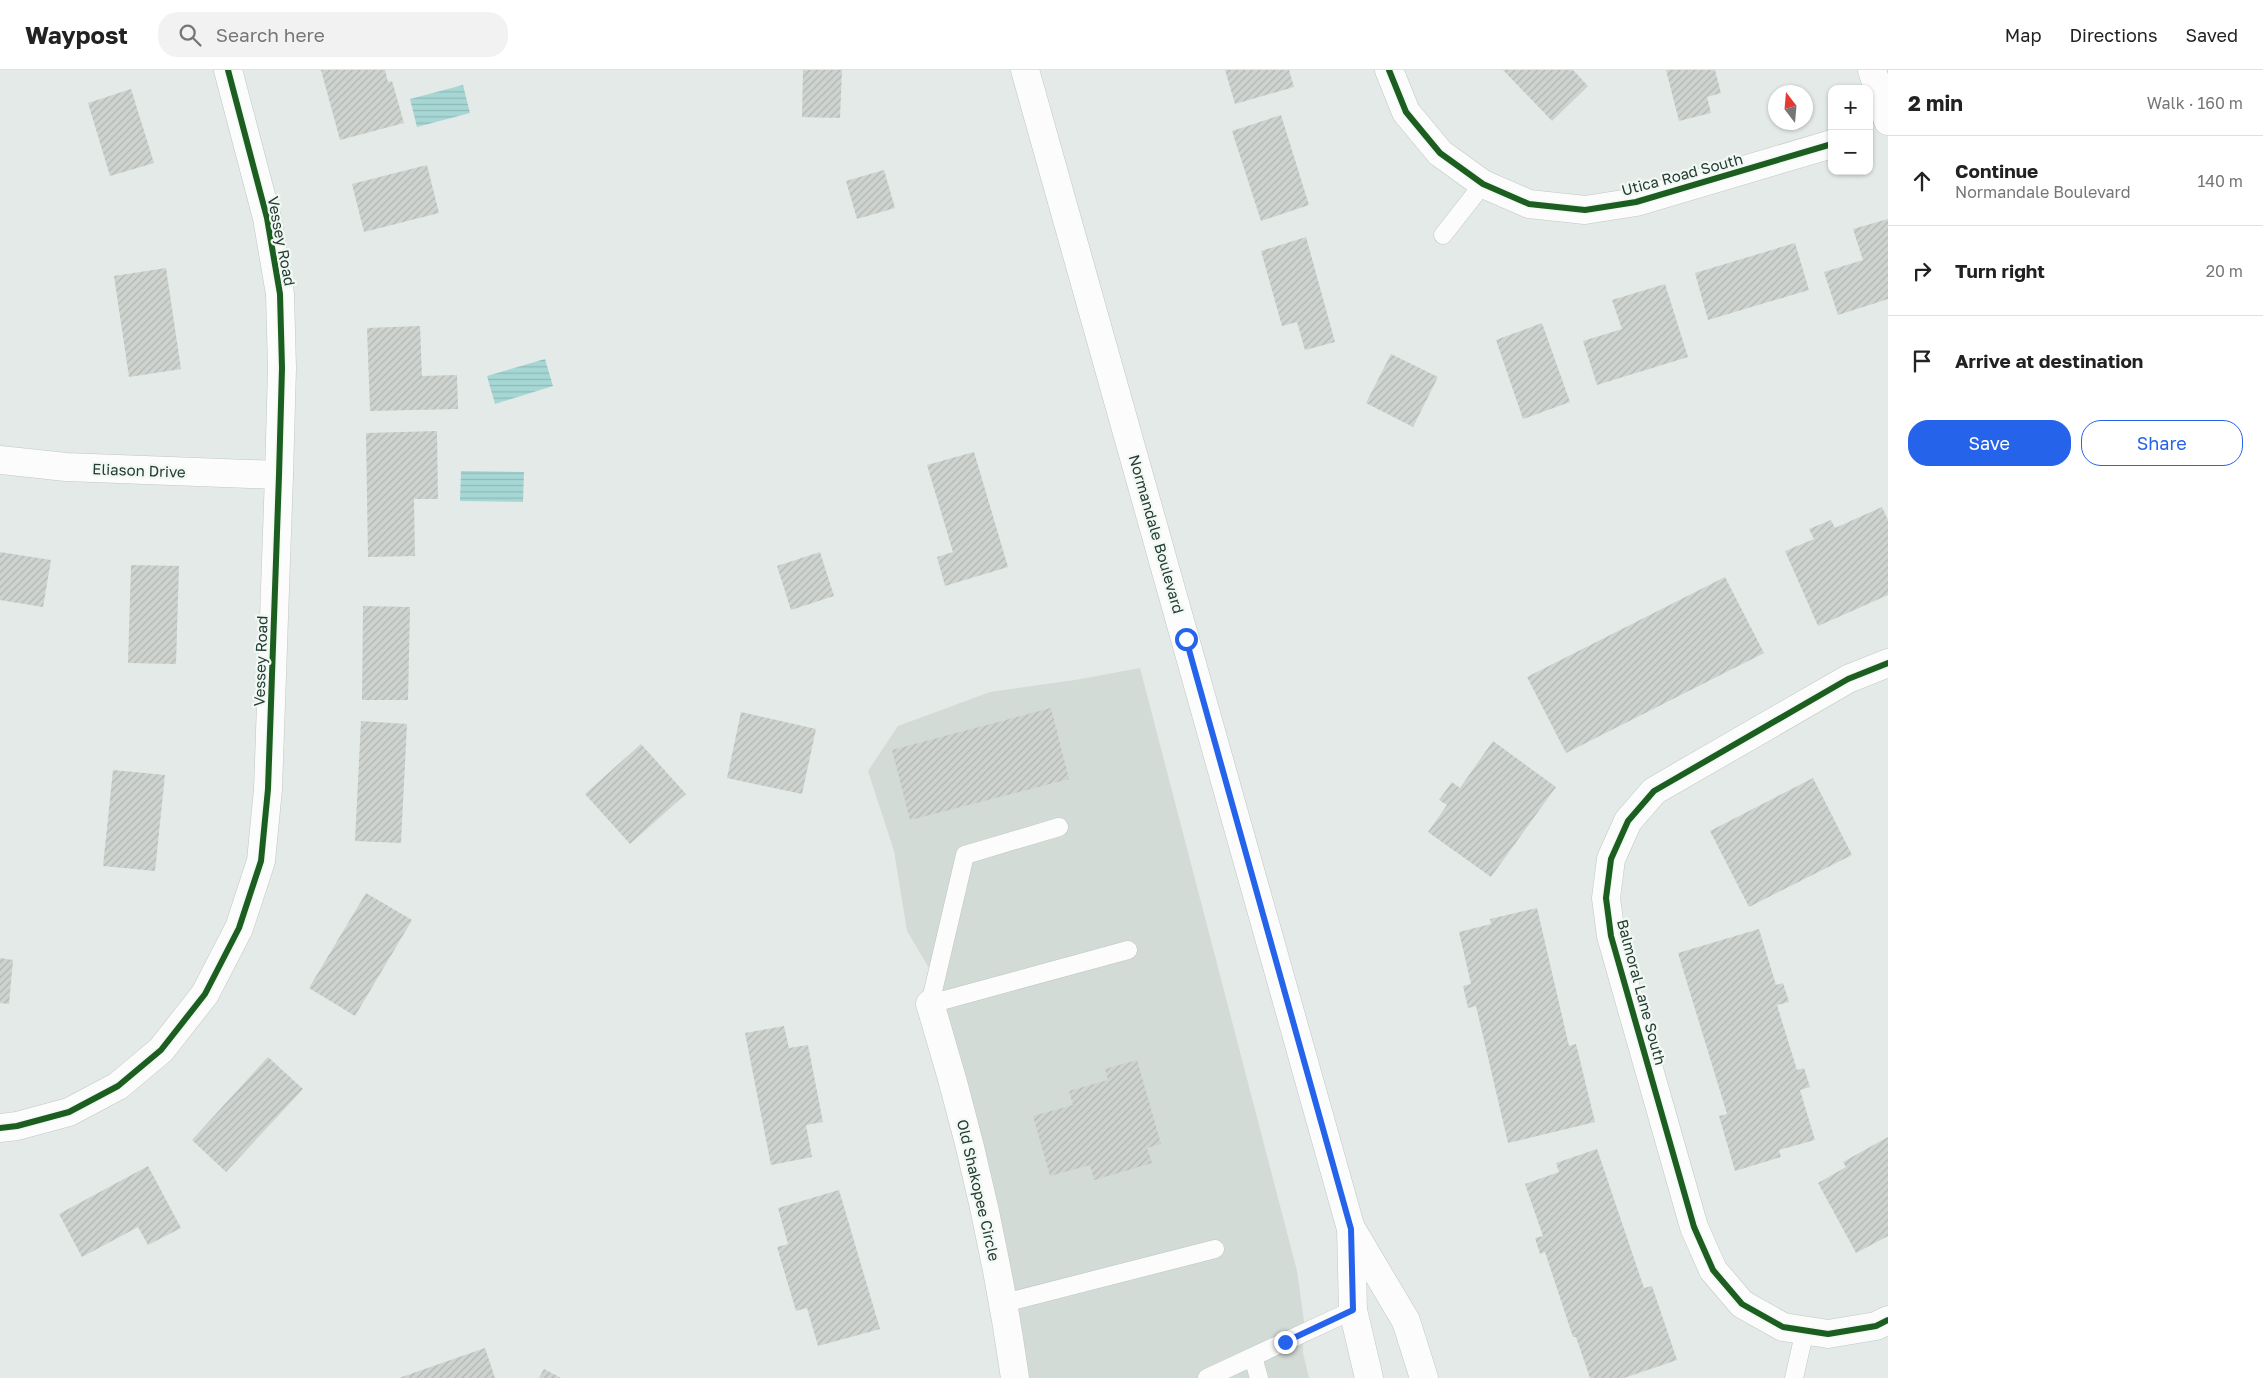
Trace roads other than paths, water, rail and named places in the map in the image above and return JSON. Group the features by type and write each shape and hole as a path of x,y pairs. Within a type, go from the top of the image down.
{"street":[{"name":"Vessey Road","path":"0,1128 17,1126 69,1112 118,1086 161,1050 205,994 239,928 261,861 268,788 282,368 280,294 267,218 228,70"},
{"name":"Normandale Boulevard","path":"1025,70 1351,1229 1353,1310 1369,1378"},
{"name":"Utica Road South","path":"1389,70 1406,112 1440,153 1483,184 1529,204 1584,210 1636,202 1828,145"},
{"path":"1872,70 1888,121"},
{"path":"1873,132 1888,128"},
{"name":"Eliason Drive","path":"0,460 66,467 278,475"},
{"name":"Balmoral Lane South","path":"1888,663 1848,679 1654,792 1628,821 1611,859 1606,898 1611,936 1694,1227 1713,1270 1742,1304 1783,1327 1828,1334 1876,1326 1888,1320"},
{"name":"Old Shakopee Circle","path":"930,1004 949,1066 1004,1303 1015,1378"},
{"name":"Normandale Boulevard","path":"1351,1229 1406,1321 1424,1378"}],"lane":[{"path":"1443,235 1483,184"},
{"path":"1059,827 965,855 930,1004 1128,950"},
{"path":"1004,1303 1215,1249"},
{"path":"1207,1378 1353,1310"},
{"path":"1794,1378 1805,1330"},
{"path":"1253,1357 1260,1378"}],"water":[{"path":"463,85 470,113 417,127 410,99"},
{"path":"545,359 553,386 495,404 487,376"},
{"path":"461,471 524,472 523,502 460,501"}]}
